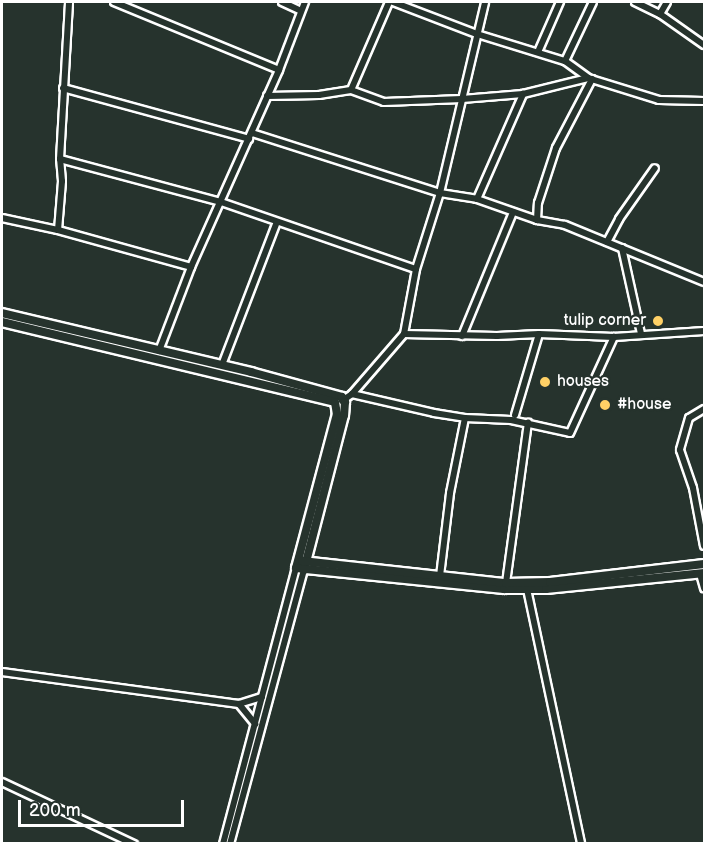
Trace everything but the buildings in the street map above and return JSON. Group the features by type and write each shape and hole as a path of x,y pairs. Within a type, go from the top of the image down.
{"street":[{"path":"58,230 63,181 60,159 69,2"},
{"path":"114,2 279,70"},
{"path":"282,2 301,11"},
{"path":"159,351 191,267 251,136 305,2"},
{"path":"351,90 391,2 477,34 565,61 590,79 659,99 705,101"},
{"path":"223,843 262,697 344,415 344,400 404,334 416,269 440,193 485,2"},
{"path":"538,52 560,2"},
{"path":"565,61 593,2"},
{"path":"636,2 660,14 705,45"},
{"path":"660,14 667,2"},
{"path":"267,96 319,95 351,90 384,102 462,99 523,94 590,79"},
{"path":"537,220 538,203 556,148 590,79"},
{"path":"63,88 251,136 440,193 477,200 537,220 565,225 705,282"},
{"path":"477,200 523,94"},
{"path":"60,159 221,202 416,269"},
{"path":"607,242 619,219 655,168"},
{"path":"462,336 513,212"},
{"path":"2,218 58,230 191,267"},
{"path":"222,365 277,222"},
{"path":"621,248 641,334"},
{"path":"2,313 159,351 177,359 222,365 333,393 344,400"},
{"path":"2,322 177,359 330,399 465,418 528,423 567,433 572,431 615,337"},
{"path":"404,334 462,336 539,334 615,337 705,332"},
{"path":"514,415 539,334"},
{"path":"705,409 689,418 680,450 693,488 705,546"},
{"path":"440,576 450,493 465,418"},
{"path":"506,583 528,423"},
{"path":"301,565 506,583 550,582 705,564"},
{"path":"301,565 527,589 703,573 705,588"},
{"path":"230,843 301,565"},
{"path":"527,589 580,843"},
{"path":"2,672 238,704 262,697"},
{"path":"238,704 255,724"},
{"path":"2,782 134,843"}],"place":[{"name":"tulip corner","path":"658,321"},
{"name":"houses","path":"545,382"},
{"name":"#house","path":"605,405"}]}
